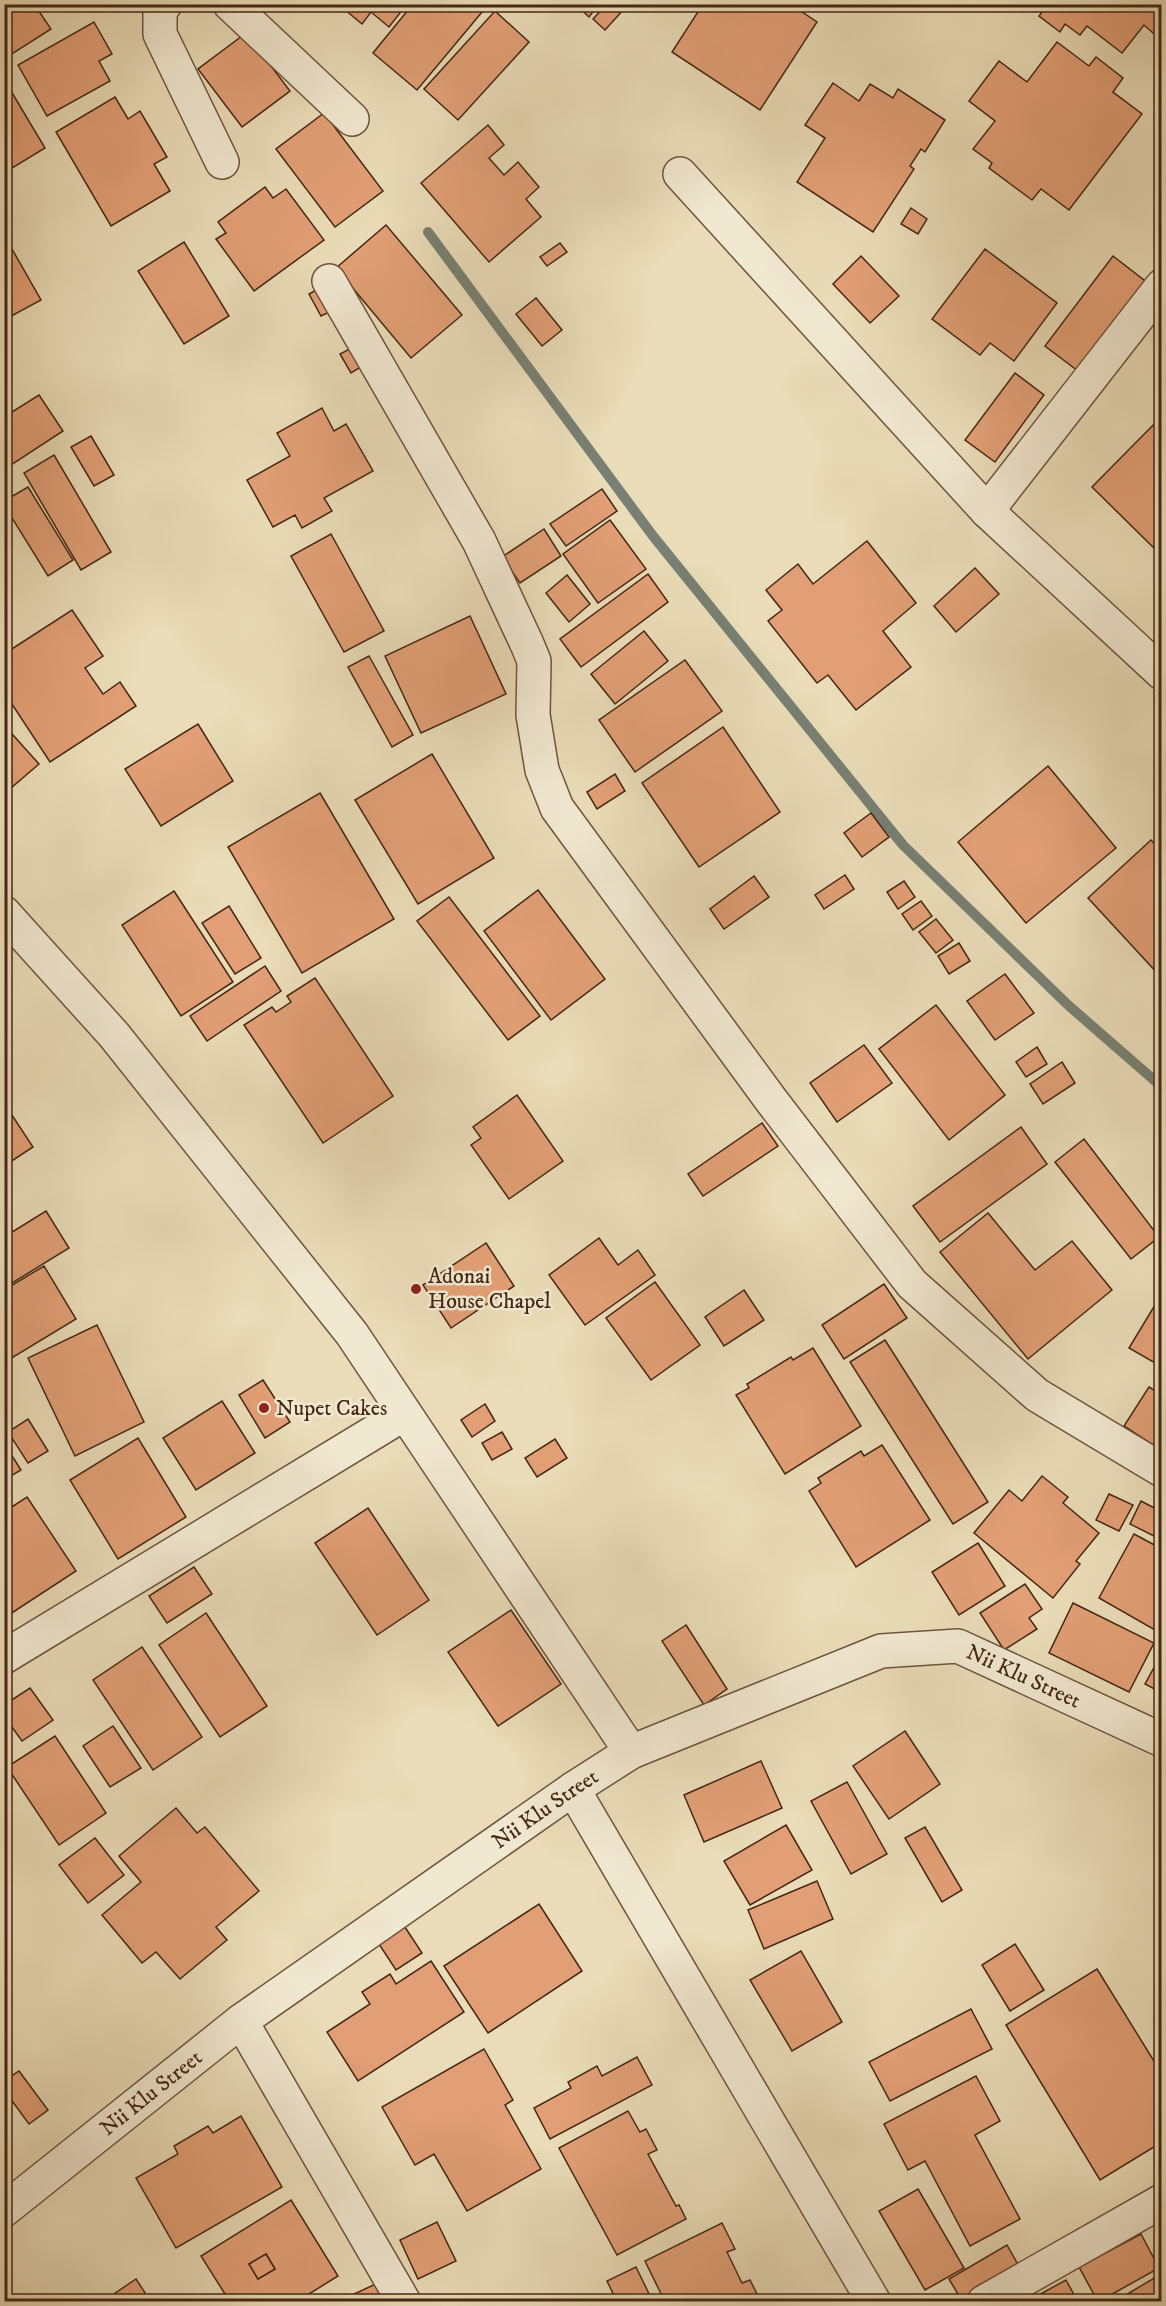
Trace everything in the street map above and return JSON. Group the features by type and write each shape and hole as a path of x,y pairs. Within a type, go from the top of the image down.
{"street":[{"path":"165,4 160,12 160,34 222,162"},
{"path":"230,4 352,119"},
{"path":"680,174 987,511 1161,673"},
{"path":"329,281 479,541 534,661 533,715 542,770 557,808 771,1100 912,1284 1037,1395 1161,1470"},
{"path":"987,511 1161,286"},
{"path":"4,913 114,1035 352,1334 631,1752"},
{"path":"4,1657 404,1414"},
{"name":"Nii Klu Street","path":"4,2210 241,2021 573,1789 631,1752 880,1651 958,1646 1161,1740"},
{"path":"573,1789 874,2301"},
{"path":"241,2021 404,2301"},
{"path":"984,2301 1161,2201"}],"building":[{"path":"4,4 40,4 36,7 51,29 4,59"},
{"path":"338,4 407,4 389,27 371,12 362,24"},
{"path":"413,4 473,4 482,12 417,90 373,53"},
{"path":"575,4 599,4 589,17"},
{"path":"607,4 619,4 624,9 605,30 593,19"},
{"path":"703,4 790,4 817,22 760,110 672,52"},
{"path":"1048,4 1161,4 1162,22 1153,33 1144,25 1122,53 1087,26 1080,35 1065,24 1060,32 1039,16"},
{"path":"495,11 529,42 458,120 424,89"},
{"path":"94,22 112,54 99,61 110,81 47,116 18,65"},
{"path":"246,33 290,91 242,127 198,69"},
{"path":"1057,42 1089,66 1096,57 1123,78 1113,92 1142,114 1069,210 1041,189 1032,200 989,168 992,163 973,149 995,121 969,101 999,61 1027,82"},
{"path":"833,83 859,101 870,84 893,98 898,89 945,120 925,152 921,149 910,166 914,169 873,232 797,182 825,138 805,125"},
{"path":"8,86 45,148 4,173 4,88"},
{"path":"115,97 128,119 140,111 167,157 154,164 170,191 111,226 56,132"},
{"path":"324,113 383,191 335,227 276,149"},
{"path":"488,125 504,145 489,158 504,175 518,162 539,187 526,199 541,217 489,262 421,183"},
{"path":"265,187 273,198 286,189 324,240 254,291 216,239 226,233 218,222"},
{"path":"911,208 927,219 918,234 901,224"},
{"path":"386,225 462,315 411,358 336,268"},
{"path":"4,235 41,300 4,320"},
{"path":"184,242 229,316 184,344 138,271"},
{"path":"560,243 567,252 547,266 540,257"},
{"path":"985,249 1057,303 1014,361 990,343 980,355 932,319"},
{"path":"861,256 899,296 870,323 833,284"},
{"path":"1113,256 1149,284 1082,374 1045,346"},
{"path":"325,285 338,308 321,316 309,294"},
{"path":"536,298 562,330 542,346 516,314"},
{"path":"359,344 369,362 351,373 340,354"},
{"path":"1015,373 1044,395 995,462 965,440"},
{"path":"39,395 63,431 11,465 4,455 4,417"},
{"path":"322,408 334,431 346,424 373,471 324,498 332,511 302,528 295,515 273,527 247,480 290,456 277,433"},
{"path":"1162,416 1162,556 1092,487"},
{"path":"91,436 114,475 94,486 71,447"},
{"path":"54,455 111,552 81,570 24,473"},
{"path":"28,487 73,560 48,576 4,505 4,501"},
{"path":"602,489 617,511 566,546 550,524"},
{"path":"610,520 646,569 598,603 563,554"},
{"path":"544,529 561,556 520,583 502,557"},
{"path":"331,534 384,631 344,652 291,556"},
{"path":"867,541 916,603 883,631 911,667 856,710 828,675 817,683 768,621 782,610 766,590 798,564 813,584"},
{"path":"975,568 999,594 956,632 934,606"},
{"path":"648,574 668,602 581,667 560,639"},
{"path":"567,575 590,604 569,622 546,593"},
{"path":"72,610 103,656 85,668 103,694 120,682 136,706 50,762 4,692 4,654"},
{"path":"470,616 506,694 421,733 385,656"},
{"path":"644,631 668,661 615,704 591,674"},
{"path":"369,656 413,735 392,747 348,667"},
{"path":"685,660 722,711 635,772 599,720"},
{"path":"198,724 233,781 161,826 125,769"},
{"path":"4,725 39,764 4,794"},
{"path":"723,727 780,812 699,867 642,783"},
{"path":"432,754 494,858 418,904 355,800"},
{"path":"1048,766 1116,848 1026,923 958,842"},
{"path":"615,774 625,791 597,809 587,792"},
{"path":"320,793 394,919 302,973 228,847"},
{"path":"871,813 889,837 862,857 844,833"},
{"path":"1151,840 1162,852 1160,976 1088,898"},
{"path":"845,875 854,889 824,909 815,895"},
{"path":"754,876 769,897 724,929 710,909"},
{"path":"904,881 915,897 898,909 887,892"},
{"path":"538,890 605,979 551,1020 484,931"},
{"path":"174,891 233,982 181,1016 122,925"},
{"path":"449,897 540,1016 508,1040 417,921"},
{"path":"921,901 932,916 913,930 902,914"},
{"path":"229,906 261,958 235,974 202,923"},
{"path":"936,919 953,940 936,953 919,932"},
{"path":"959,943 970,961 949,974 938,956"},
{"path":"265,966 281,991 207,1041 190,1016"},
{"path":"1005,974 1034,1013 995,1040 967,1001"},
{"path":"315,978 393,1096 323,1143 244,1025 272,1007 276,1012 291,1002 287,996"},
{"path":"936,1005 1005,1095 949,1140 879,1049"},
{"path":"864,1045 892,1083 837,1122 810,1083"},
{"path":"1037,1047 1047,1064 1026,1077 1016,1062"},
{"path":"1062,1062 1075,1083 1043,1104 1030,1084"},
{"path":"517,1095 563,1161 509,1199 471,1145 481,1138 473,1127"},
{"path":"4,1103 33,1147 4,1166"},
{"path":"762,1123 778,1146 703,1196 688,1174"},
{"path":"1021,1127 1047,1164 940,1242 913,1206"},
{"path":"1084,1139 1159,1237 1131,1259 1055,1162"},
{"path":"46,1211 69,1248 4,1288 4,1237"},
{"path":"988,1213 1035,1270 1072,1241 1112,1290 1028,1359 940,1252"},
{"path":"599,1238 618,1265 638,1250 655,1275 585,1325 549,1275"},
{"path":"486,1243 514,1286 451,1328 423,1285"},
{"path":"44,1266 76,1319 10,1359 4,1349 4,1290"},
{"path":"655,1282 700,1345 651,1380 606,1318"},
{"path":"884,1284 907,1318 844,1359 822,1325"},
{"path":"744,1290 764,1320 724,1346 705,1317"},
{"path":"1162,1295 1162,1367 1129,1348"},
{"path":"97,1325 144,1422 75,1456 28,1358"},
{"path":"885,1340 988,1502 953,1524 850,1362"},
{"path":"813,1348 861,1426 785,1474 736,1395 749,1388 747,1384 791,1357 793,1360"},
{"path":"263,1380 290,1422 265,1438 239,1395"},
{"path":"1149,1387 1162,1395 1162,1451 1124,1426"},
{"path":"222,1401 255,1453 196,1490 163,1438"},
{"path":"485,1404 495,1421 472,1437 461,1420"},
{"path":"28,1419 48,1451 28,1463 8,1432"},
{"path":"502,1432 512,1449 492,1460 482,1443"},
{"path":"138,1438 186,1517 118,1559 70,1480"},
{"path":"555,1439 567,1458 537,1477 525,1458"},
{"path":"4,1443 21,1470 4,1480"},
{"path":"882,1445 930,1520 856,1567 809,1491 821,1483 818,1478 861,1451 864,1456"},
{"path":"1042,1476 1068,1497 1063,1503 1099,1533 1076,1561 1080,1564 1053,1598 974,1533 1009,1490 1022,1501"},
{"path":"1109,1494 1133,1505 1119,1531 1096,1520"},
{"path":"27,1497 76,1571 4,1618 4,1512"},
{"path":"1141,1501 1162,1512 1162,1540 1130,1524"},
{"path":"368,1508 429,1600 377,1635 315,1543"},
{"path":"1134,1534 1162,1549 1162,1634 1099,1598"},
{"path":"978,1543 1005,1586 959,1615 932,1572"},
{"path":"194,1567 212,1594 167,1623 149,1596"},
{"path":"1025,1584 1042,1609 1029,1618 1037,1629 1004,1650 980,1613"},
{"path":"1073,1603 1154,1643 1129,1692 1049,1653"},
{"path":"511,1610 561,1684 498,1726 448,1652"},
{"path":"206,1613 267,1706 220,1737 159,1645"},
{"path":"686,1625 727,1689 704,1705 662,1641"},
{"path":"142,1647 202,1737 153,1770 93,1680"},
{"path":"1162,1653 1162,1693 1145,1684"},
{"path":"30,1688 53,1720 22,1741 4,1716 4,1705"},
{"path":"113,1726 141,1768 110,1787 83,1746"},
{"path":"905,1731 940,1784 889,1819 853,1766"},
{"path":"55,1736 106,1813 59,1845 7,1767"},
{"path":"761,1761 782,1808 704,1842 684,1795"},
{"path":"847,1782 887,1854 851,1874 811,1801"},
{"path":"176,1808 197,1833 205,1827 259,1891 216,1927 227,1940 180,1979 156,1952 142,1963 102,1915 141,1882 119,1856"},
{"path":"786,1825 812,1870 750,1905 724,1861"},
{"path":"925,1827 962,1890 942,1902 905,1838"},
{"path":"95,1838 124,1875 88,1903 59,1865"},
{"path":"817,1881 833,1919 764,1949 748,1910"},
{"path":"539,1904 582,1971 488,2033 444,1966"},
{"path":"401,1921 422,1953 396,1970 375,1938"},
{"path":"1015,1944 1044,1990 1010,2011 982,1965"},
{"path":"801,1951 842,2022 792,2051 750,1980"},
{"path":"431,1961 464,2012 358,2081 327,2032 370,2004 362,1992 390,1974 396,1984"},
{"path":"1097,1969 1162,2074 1162,2142 1100,2180 1006,2025"},
{"path":"971,2009 992,2049 890,2101 869,2062"},
{"path":"484,2049 513,2100 505,2105 541,2169 467,2211 434,2154 415,2165 382,2107"},
{"path":"637,2057 652,2085 550,2139 534,2108 571,2088 568,2082 597,2066 602,2076"},
{"path":"19,2071 48,2110 29,2124 4,2090 4,2081"},
{"path":"976,2076 1000,2121 975,2135 1020,2219 970,2246 925,2161 908,2170 884,2124"},
{"path":"628,2111 640,2132 646,2129 657,2150 648,2154 676,2206 679,2205 686,2219 617,2255 559,2148"},
{"path":"241,2116 282,2187 176,2248 136,2178 178,2154 174,2146 208,2126 213,2133"},
{"path":"918,2189 964,2268 925,2290 879,2211"},
{"path":"291,2200 338,2276 296,2302 230,2302 201,2256","holes":["266,2254 275,2269 258,2279 249,2264"]},
{"path":"437,2222 456,2261 418,2279 400,2240"},
{"path":"722,2223 735,2249 727,2252 742,2283 750,2280 761,2302 665,2302 645,2261"},
{"path":"1141,2234 1159,2268 1098,2302 1079,2267"},
{"path":"1007,2245 1020,2268 962,2301 949,2279"},
{"path":"266,2254 275,2269 258,2279 249,2264"},
{"path":"636,2267 653,2302 617,2302 607,2281"},
{"path":"1156,2277 1162,2287 1162,2302 1114,2302"},
{"path":"136,2279 151,2302 102,2302"},
{"path":"1066,2280 1078,2302 1026,2302"},
{"path":"380,2282 389,2302 337,2302"}],"waterway":[{"path":"428,232 653,536 903,845 1068,1005 1162,1087"}],"place":[{"name":"Adonai House Chapel","path":"416,1289"},
{"name":"Nupet Cakes","path":"264,1408"}]}
